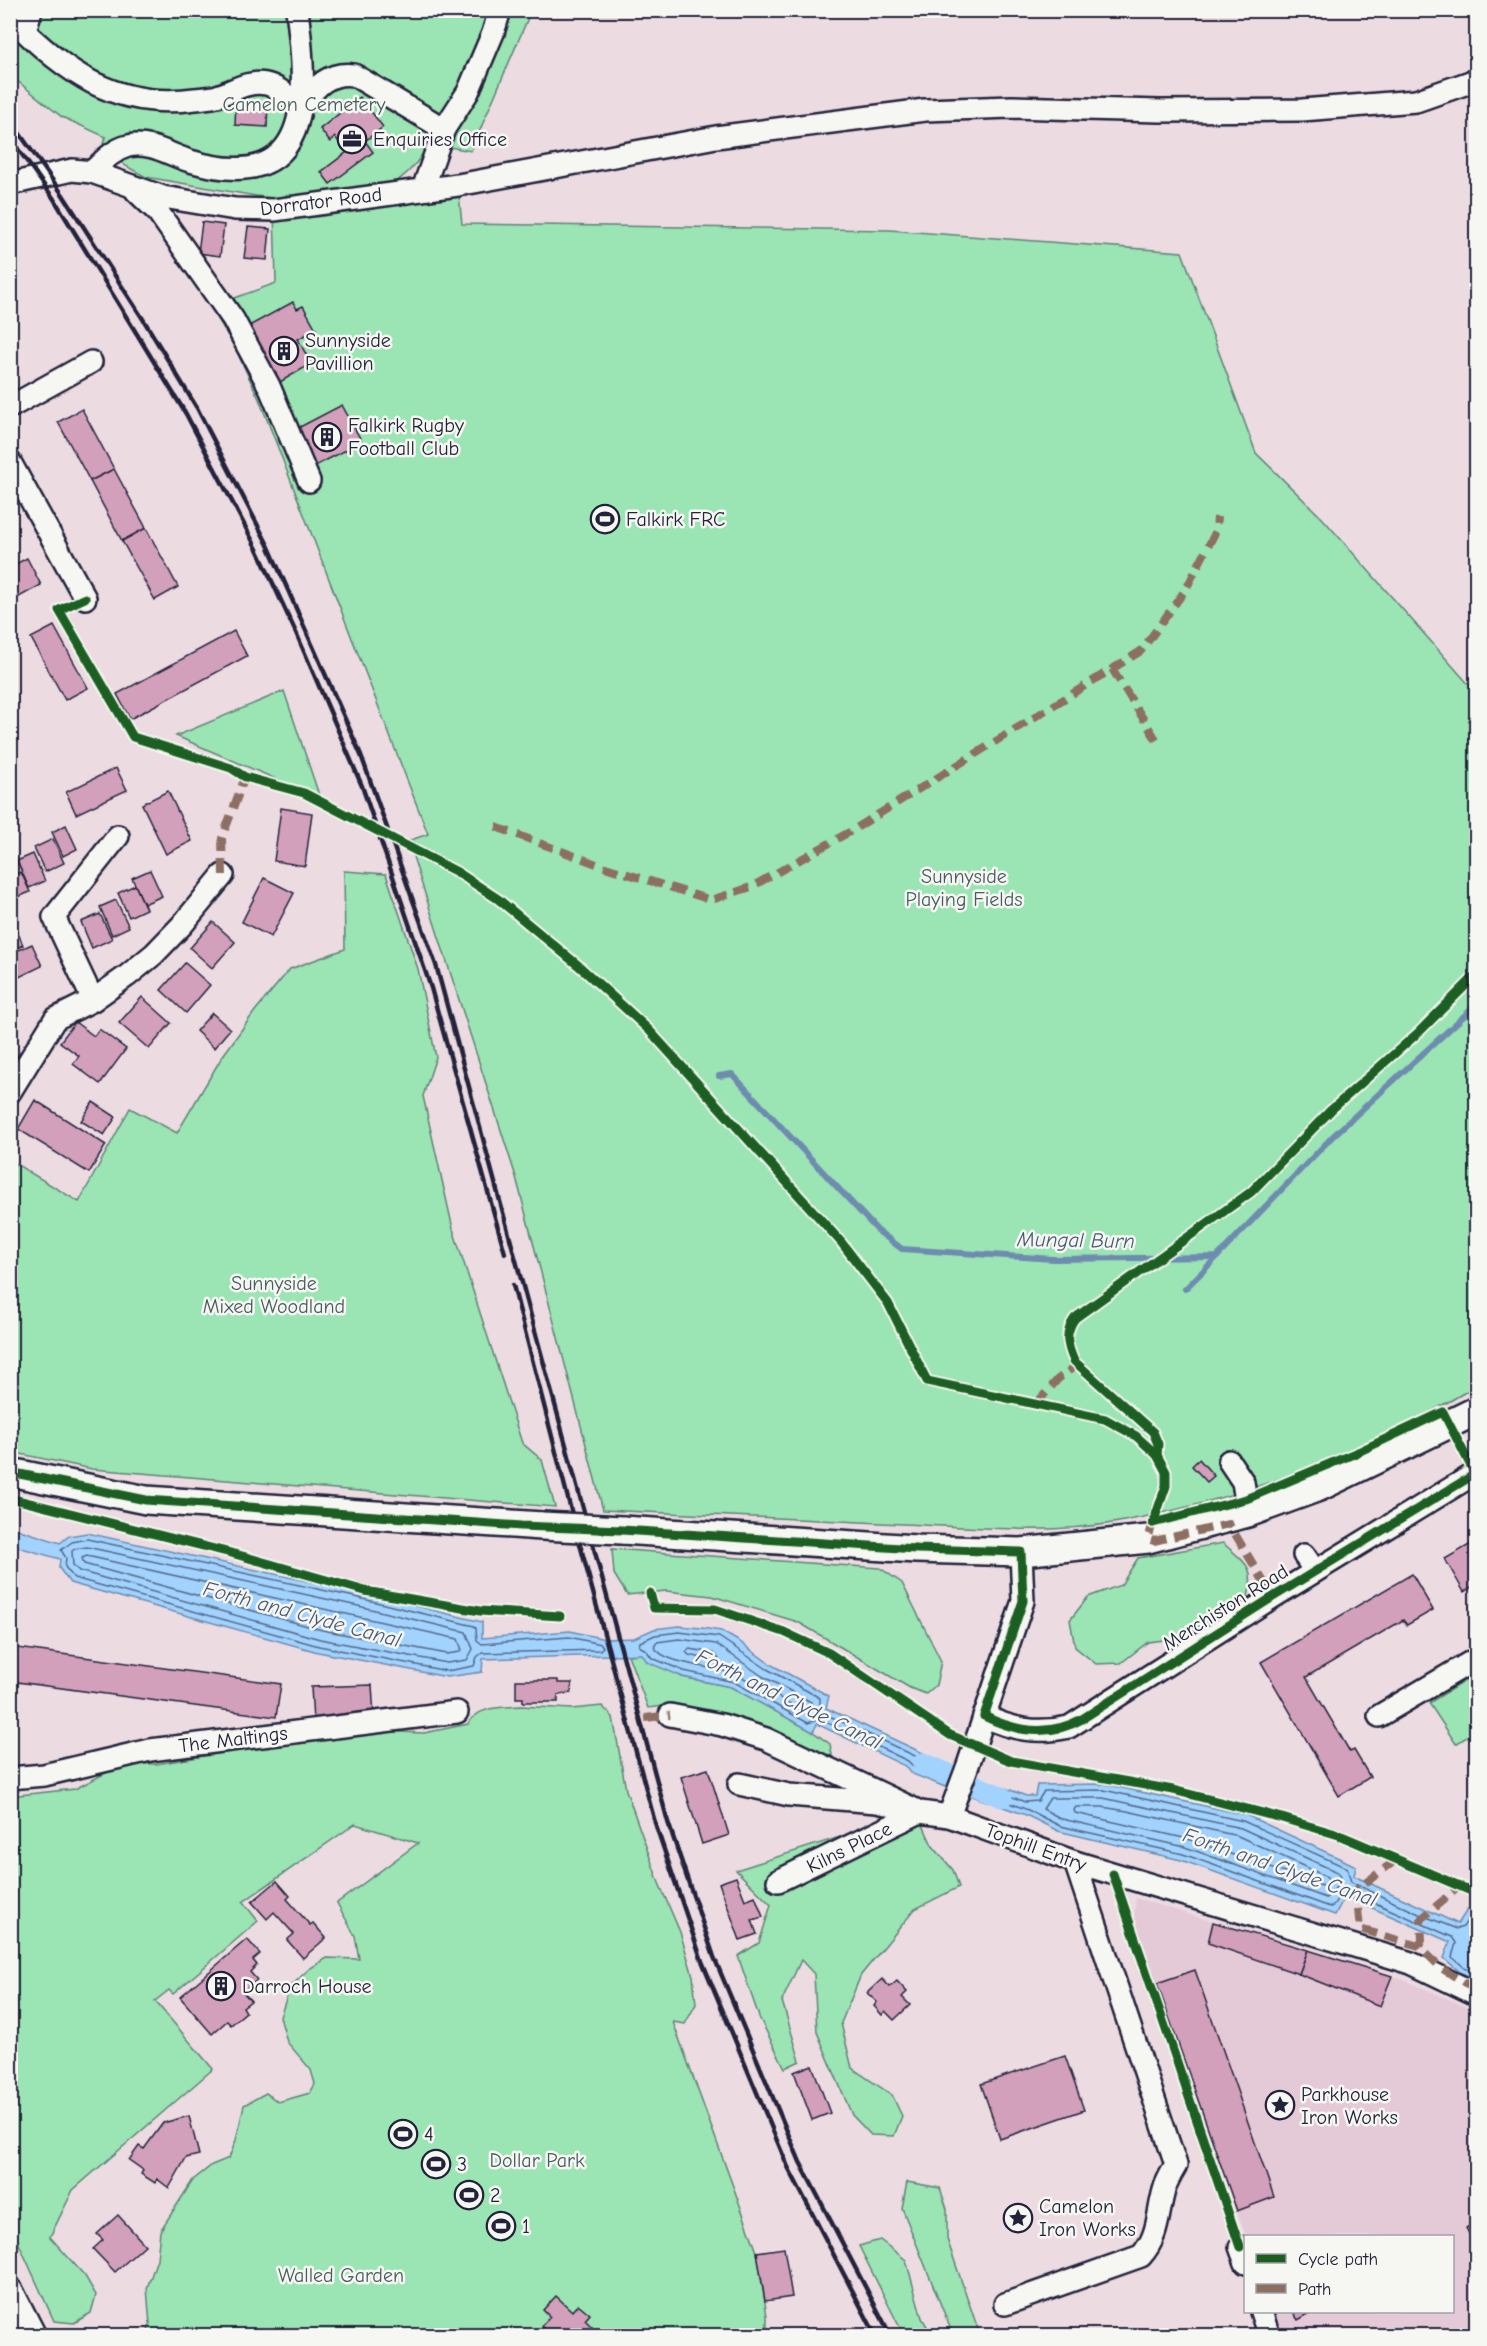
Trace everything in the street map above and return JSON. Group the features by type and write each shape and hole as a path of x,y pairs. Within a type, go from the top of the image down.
{"main road":[{"path":"10,1472 146,1500 916,1549 1021,1552 1148,1539 1248,1513 1319,1487 1476,1411"},
{"path":"10,2293 32,2336"}],"street":[{"path":"31,10 18,24 61,64 106,89 145,100 169,101 217,96 255,84 267,84 300,106"},
{"path":"92,172 112,153 130,145 142,145 204,165 228,168 256,166 271,160 292,140 297,125 303,82 303,55 297,10"},
{"path":"423,189 444,129 468,92 493,33 500,10"},
{"path":"300,106 315,87 331,76 354,75 444,129"},
{"name":"Dorrator Road","path":"10,184 72,170 92,172 163,197 225,208 274,210 458,185 716,137 925,110 1011,107 1160,111 1302,110 1416,101 1476,80"},
{"path":"131,187 158,212 233,319 268,387 309,481"},
{"path":"10,407 90,362"},
{"path":"10,462 85,598"},
{"path":"93,1000 54,917 118,836"},
{"path":"10,1092 55,1019 93,1000 154,954 182,925 223,875"},
{"path":"1229,1461 1243,1482 1248,1513"},
{"name":"Merchiston Road","path":"984,1716 1026,1731 1049,1731 1069,1726 1309,1563 1476,1473"},
{"path":"949,1816 1023,1600 1021,1552"},
{"path":"1379,1716 1475,1663"},
{"name":"The Maltings","path":"10,1778 45,1775 150,1750 457,1712"},
{"name":"Tophill Entry","path":"670,1715 722,1725 766,1739 920,1812 949,1816 1075,1862 1410,1963 1476,1994"},
{"path":"739,1784 789,1796 877,1802 920,1812"},
{"name":"Kilns Place","path":"778,1881 920,1812"},
{"path":"1005,2304 1141,2256 1156,2233 1166,2186 1176,2165 1075,1862"},
{"path":"1261,2313 1269,2336"}],"shaded area":[{"path":"1136,1898 1407,1981 1476,2011 1476,2335 1280,2335 1272,2313 1454,2313 1454,2235 1246,2235 1134,1918"}],"green space":[{"name":"Camelon Cemetery","path":"10,11 531,11 471,151 438,145 428,146 410,170 386,188 279,199 146,177 124,165 103,143 106,137 62,117 11,76"},
{"name":"Sunnyside Playing Fields","path":"458,185 462,224 889,230 1182,252 1256,453 1323,519 1471,687 1476,683 1476,1386 1392,1431 1304,1470 1212,1500 1166,1512 1092,1526 1010,1529 603,1510 516,1177 408,841 428,834 259,399 235,348 207,300 149,218 229,300 276,283 274,210"},
{"path":"284,691 320,798 176,736"},
{"name":"Sunnyside Mixed Woodland","path":"344,871 386,874 418,969 436,1057 423,1096 453,1229 522,1443 542,1460 555,1507 92,1469 11,1452 11,1161 79,1202 130,1108 177,1133 222,1057 255,1011 290,969 345,949"},
{"path":"1223,1543 1247,1566 1251,1578 1248,1597 1181,1638 1148,1642 1121,1663 1096,1664 1075,1647 1070,1620 1088,1597 1121,1585 1138,1558"},
{"path":"612,1549 880,1568 902,1583 941,1661 936,1685 926,1694 910,1688 798,1622 712,1596 666,1591 627,1595 614,1574"},
{"path":"642,1654 682,1677 731,1687 813,1732 830,1744 832,1755 826,1759 673,1705 648,1708 628,1655"},
{"path":"1466,1680 1476,1696 1476,1731 1456,1744 1429,1703"},
{"path":"521,1706 572,1709 602,1706 613,1717 626,1790 659,1883 680,1932 693,1976 696,2004 685,2024 673,2022 757,2252 767,2316 767,2335 146,2335 150,2325 147,2288 157,2259 160,2231 193,2180 212,2165 229,2158 236,2140 244,2105 266,2093 278,2102 310,2093 315,2084 311,2070 287,2042 280,2017 290,1987 309,1969 327,1958 359,1959 355,1936 337,1903 418,1843 355,1824 243,1902 258,1921 173,1994 169,1990 155,2001 213,2069 73,2190 50,2237 85,2276 96,2295 91,2313 74,2323 54,2321 11,2226 10,1796 75,1789 125,1763 156,1764 372,1731 424,1733 468,1724 478,1713 485,1710"},
{"path":"893,1820 922,1823 932,1845 953,1870 959,1887 915,1909 861,1975 841,2023 852,2068 892,2095 902,2116 894,2136 871,2135 852,2115 817,2032 814,1974 801,1960 782,2001 800,2061 785,2068 759,2017 738,1956 759,1943 771,1905 736,1870"},
{"path":"907,2182 940,2188 947,2209 947,2239 980,2335 953,2335 902,2208"},
{"path":"880,2240 906,2260 922,2318 932,2335 905,2335 898,2324 859,2246"}],"water":[{"path":"11,1527 60,1543 69,1536 87,1533 361,1593 482,1622 482,1638 570,1631 605,1639 634,1638 654,1629 679,1626 721,1631 770,1664 829,1696 826,1708 953,1767 945,1787 910,1773 905,1766 817,1724 813,1732 731,1687 683,1677 647,1662 642,1654 483,1659 482,1672 447,1677 318,1652 70,1583 59,1568 60,1559 11,1545"},
{"path":"980,1778 1026,1796 1035,1796 1037,1785 1104,1784 1246,1815 1356,1866 1354,1876 1458,1924 1467,1910 1476,1914 1476,1980 1460,1972 1444,1958 1450,1942 1345,1896 1335,1915 1181,1860 1058,1831 1026,1815 972,1796"}],"building":[{"name":"Enquiries Office","path":"360,97 383,127 365,141 373,152 330,184 321,172 347,152 335,137 330,142 320,129"},
{"path":"236,100 268,102 267,127 235,125"},
{"path":"202,222 224,225 220,256 198,253"},
{"path":"248,227 270,229 267,260 244,258"},
{"name":"Sunnyside Pavillion","path":"293,302 297,309 303,306 316,329 298,339 311,364 280,382 249,326"},
{"name":"Falkirk Rugby Football Club","path":"342,405 362,442 311,468 292,431"},
{"path":"82,409 114,469 90,481 58,422"},
{"path":"114,469 146,528 122,541 90,481"},
{"path":"146,528 178,587 155,600 122,541"},
{"path":"27,558 41,585 10,602 10,567"},
{"path":"54,626 88,688 65,700 31,638"},
{"path":"234,631 247,656 130,719 117,694"},
{"path":"116,768 127,790 76,814 66,792"},
{"path":"168,791 192,841 166,854 142,804"},
{"path":"281,808 312,813 305,866 274,861"},
{"path":"66,825 77,849 63,856 52,832"},
{"path":"53,839 64,863 45,872 34,848"},
{"path":"33,854 45,881 29,888 17,861"},
{"path":"150,870 162,896 144,904 132,878"},
{"path":"21,872 30,892 11,900 10,876"},
{"path":"264,878 294,893 271,937 242,922"},
{"path":"135,885 146,909 129,917 118,893"},
{"path":"116,900 129,927 112,935 100,907"},
{"path":"100,914 112,939 92,948 81,922"},
{"path":"213,922 235,942 212,968 190,948"},
{"path":"16,928 23,945 10,951 10,930"},
{"path":"32,944 42,966 17,978 10,964 10,954"},
{"path":"185,963 210,985 186,1013 161,990"},
{"path":"142,997 171,1023 149,1049 119,1023"},
{"path":"212,1013 230,1029 214,1048 196,1031"},
{"path":"75,1022 94,1036 99,1029 126,1049 100,1084 73,1064 79,1056 60,1042"},
{"path":"35,1100 106,1145 89,1173 18,1129"},
{"path":"93,1102 116,1117 104,1135 81,1121"},
{"path":"1199,1459 1214,1476 1207,1482 1192,1466"},
{"path":"1476,1541 1476,1584 1464,1592 1445,1559"},
{"path":"1412,1574 1433,1610 1407,1625 1403,1620 1306,1677 1350,1752 1354,1750 1370,1777 1339,1796 1261,1662"},
{"path":"10,1647 281,1684 276,1717 10,1681"},
{"path":"516,1680 558,1680 558,1683 572,1683 571,1693 558,1695 558,1702 523,1702 523,1698 516,1698"},
{"path":"372,1685 374,1717 313,1721 311,1687"},
{"path":"708,1769 729,1835 702,1844 681,1777"},
{"path":"736,1877 745,1900 755,1896 763,1917 752,1920 757,1934 740,1940 719,1883"},
{"path":"277,1881 290,1896 287,1899 310,1925 313,1923 326,1938 303,1958 287,1940 294,1934 274,1912 267,1919 252,1902"},
{"path":"1213,1922 1308,1950 1299,1974 1208,1943"},
{"name":"Darroch House","path":"247,1939 260,1954 253,1960 257,1965 250,1972 257,1980 243,1992 251,2001 243,2007 246,2012 231,2025 227,2021 212,2034 180,1997"},
{"path":"1308,1950 1392,1976 1380,2006 1299,1974"},
{"path":"1195,1970 1274,2197 1237,2211 1157,1983"},
{"path":"882,1979 890,1987 897,1981 907,1992 902,1997 910,2005 894,2020 885,2011 882,2015 874,2006 877,2002 867,1993"},
{"path":"1065,2056 1084,2110 1000,2139 981,2084"},
{"path":"812,2065 830,2113 812,2120 794,2072"},
{"path":"189,2116 199,2155 186,2158 169,2188 157,2179 155,2183 141,2174 143,2170 129,2160 139,2146 144,2149 163,2123"},
{"path":"118,2215 145,2245 115,2272 93,2249 103,2240 97,2234"},
{"path":"1476,2222 1476,2247 1466,2228"},
{"path":"784,2248 792,2297 765,2301 757,2252"},
{"path":"556,2296 572,2311 578,2304 590,2314 585,2320 593,2328 587,2336 552,2336 541,2326 550,2317 543,2310"},
{"path":"1294,2313 1310,2313 1298,2320"}],"waterway":[{"name":"Mungal Burn","path":"719,1076 732,1074 878,1231 902,1249 1053,1259 1217,1257 1333,1136 1476,1005"},
{"path":"1185,1289 1217,1257"},
{"name":"Forth and Clyde Canal","path":"923,1763 1002,1797"}],"railway":[{"path":"10,120 63,195 197,408 268,545 361,755 436,965 668,1822 714,1957 800,2162 891,2336"},
{"path":"10,138 54,199 186,414 258,551 297,635 362,786 431,988 505,1253"},
{"path":"513,1285 656,1826 702,1961 788,2167 876,2336"}],"marked path":[{"path":"496,827 602,866 711,900 751,887 853,830 1141,651 1186,589 1216,531 1217,517"},
{"path":"1112,669 1159,744"},
{"path":"223,875 222,838 245,777"},
{"path":"1036,1404 1058,1379 1078,1364"},
{"path":"1154,1520 1148,1539 1154,1541 1229,1524 1273,1597"},
{"path":"645,1718 670,1715"},
{"path":"1396,1860 1356,1890 1360,1929 1419,1946 1441,1968 1476,1990"},
{"path":"1419,1946 1422,1940 1421,1919 1461,1885"}],"cycle path":[{"path":"85,598 59,610 133,737 231,768 245,777 304,793 457,872 498,899 579,966 649,1030 841,1242 888,1303 927,1381 1105,1419 1136,1436 1157,1455 1166,1472 1166,1486 1153,1523"},
{"path":"1157,1455 1158,1444 1153,1432 1074,1361 1068,1334 1075,1318 1251,1192 1331,1110 1420,1031 1476,975"},
{"path":"10,1472 146,1500 521,1526 622,1530 916,1549 1021,1552 1023,1601 984,1716 1008,1726 1033,1730 1058,1728 1082,1719 1273,1597 1475,1474 1443,1412 1358,1452 1246,1499 1153,1523"},
{"path":"10,1498 235,1554 365,1591 480,1611 560,1616"},
{"path":"650,1593 654,1608 715,1609 784,1632 829,1653 950,1735 1011,1761 1173,1790 1282,1818 1339,1835 1476,1893"},
{"path":"1113,1874 1240,2247"}],"place":[{"name":"Enquiries Office","path":"352,139"},
{"name":"Sunnyside Pavillion","path":"284,351"},
{"name":"Falkirk Rugby Football Club","path":"327,437"},
{"name":"Falkirk FRC","path":"605,519"},
{"name":"Darroch House","path":"221,1986"},
{"name":"Parkhouse Iron Works","path":"1280,2105"},
{"name":"4","path":"403,2134"},
{"name":"3","path":"436,2164"},
{"name":"2","path":"469,2195"},
{"name":"Camelon Iron Works","path":"1018,2218"},
{"name":"1","path":"501,2226"}],"park label":[{"name":"Dollar Park","path":"537,2160"},
{"name":"Walled Garden","path":"341,2275"}]}
